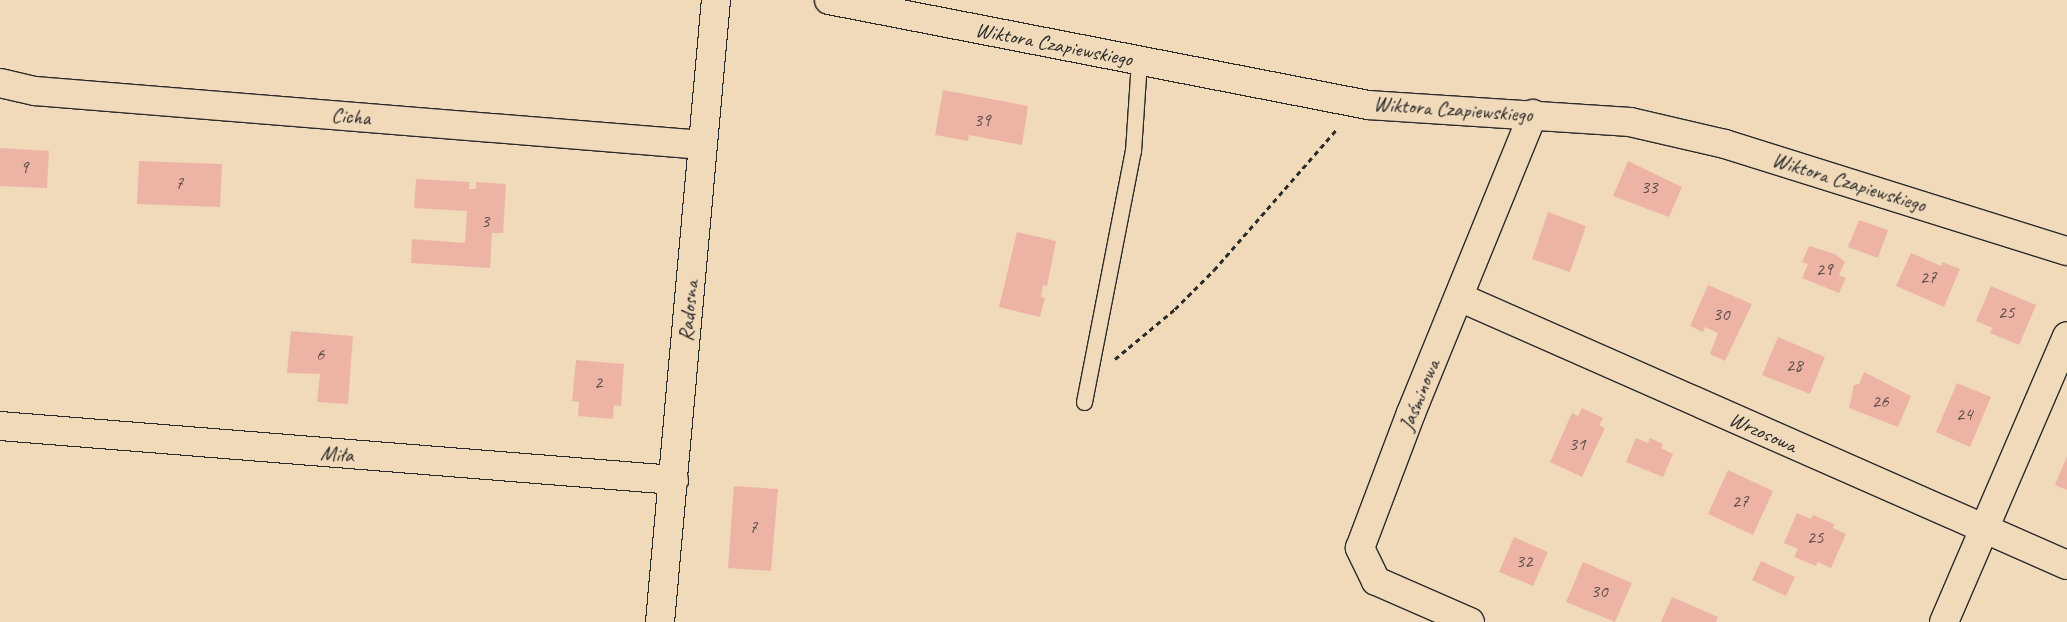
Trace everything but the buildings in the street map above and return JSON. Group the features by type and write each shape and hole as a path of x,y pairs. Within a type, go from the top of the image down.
{"street":[{"name":"Radosna","path":"660,622 716,0"},
{"name":"Wiktora Czapiewskiego","path":"829,0 1359,103 1630,122 1725,144 2067,251"},
{"name":"Cicha","path":"0,83 35,92 703,145"},
{"name":"Jaśminowa","path":"1470,622 1376,582 1360,548 1411,413 1533,114"},
{"name":"Wrzosowa","path":"1459,297 2067,565"},
{"path":"1944,622 2067,336"},
{"name":"Miła","path":"0,426 674,480"}],"lane":[{"path":"1084,402 1134,151 1138,61"}],"path":[{"path":"1110,363 1175,309 1214,270 1359,103"}]}
